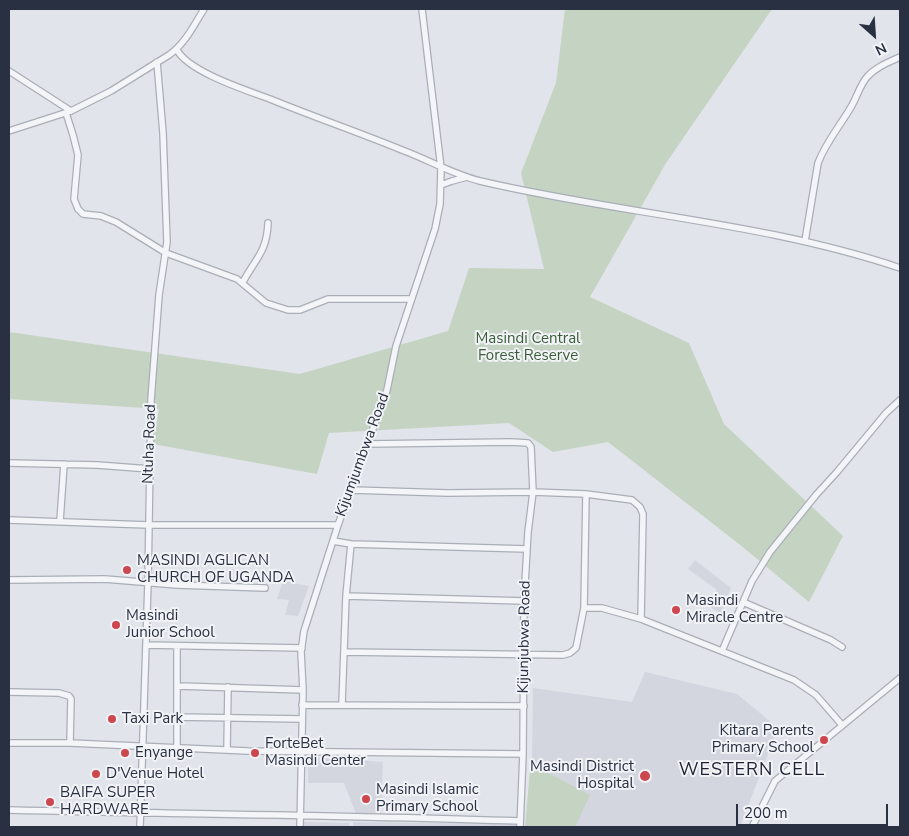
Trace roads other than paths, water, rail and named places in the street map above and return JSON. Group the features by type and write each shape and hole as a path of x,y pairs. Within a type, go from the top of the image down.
{"street":[{"path":"9,131 68,112 110,90 177,50 204,9"},
{"name":"Kijumjumbwa Road","path":"300,827 302,648 304,631 338,525 387,390 396,346 438,218 441,168 422,9"},
{"path":"177,50 185,61 229,83 404,150 441,168 467,177 519,190 620,209 764,232 874,259 900,268"},
{"path":"805,241 818,163 825,147 850,110 867,77 884,64 900,57"},
{"name":"Ntuha Road","path":"140,827 144,747 152,400 167,235 163,133 157,62"},
{"path":"9,71 68,112 78,155 74,194 75,202 84,214 101,216 116,222 166,253 243,282 266,303 294,311 328,299 411,299"},
{"path":"441,185 452,180 467,177"},
{"path":"243,282 262,252 267,236 268,223"},
{"path":"722,651 752,580 770,552 886,413 900,400"},
{"name":"Kijunjubwa Road","path":"367,444 511,442 528,443 531,447 533,492 524,601 524,754 520,824"},
{"path":"9,463 97,465 150,469"},
{"path":"60,521 64,464"},
{"path":"351,490 448,493 533,492 586,494 632,500 640,507 643,514 641,619"},
{"path":"344,652 524,655 563,655 570,653 576,648 584,608 586,494"},
{"path":"9,520 148,525 338,525"},
{"path":"333,541 351,544 527,549"},
{"path":"342,704 346,596 351,544"},
{"path":"9,580 104,579 177,585 265,588"},
{"path":"346,596 524,601"},
{"path":"742,602 831,640 842,647"},
{"path":"584,608 602,608 641,619 794,680 816,696 842,726"},
{"path":"146,645 302,648"},
{"path":"177,646 177,748"},
{"path":"752,827 775,782 900,678"},
{"path":"177,689 185,685 303,690"},
{"path":"227,750 228,687"},
{"path":"9,692 59,693 69,696 71,699 70,743"},
{"path":"302,704 524,706"},
{"path":"177,717 302,719"},
{"path":"9,743 70,743 227,750 524,754"},
{"path":"9,810 300,815 520,824"}],"place":[{"name":"MASINDI AGLICAN CHURCH OF UGANDA","path":"127,570"},
{"name":"Masindi Miracle Centre","path":"676,610"},
{"name":"Masindi Junior School","path":"116,625"},
{"name":"Taxi Park","path":"112,719"},
{"name":"Kitara Parents Primary School","path":"824,740"},
{"name":"Enyange","path":"125,753"},
{"name":"ForteBet Masindi Center","path":"255,753"},
{"name":"D'Venue Hotel","path":"96,774"},
{"name":"Masindi District Hospital","path":"645,776"},
{"name":"Masindi Islamic Primary School","path":"366,799"},
{"name":"BAIFA SUPER HARDWARE","path":"50,802"}],"district":[{"name":"WESTERN CELL","path":"752,771"}],"park label":[{"name":"Masindi Central Forest Reserve","path":"528,348"}]}
